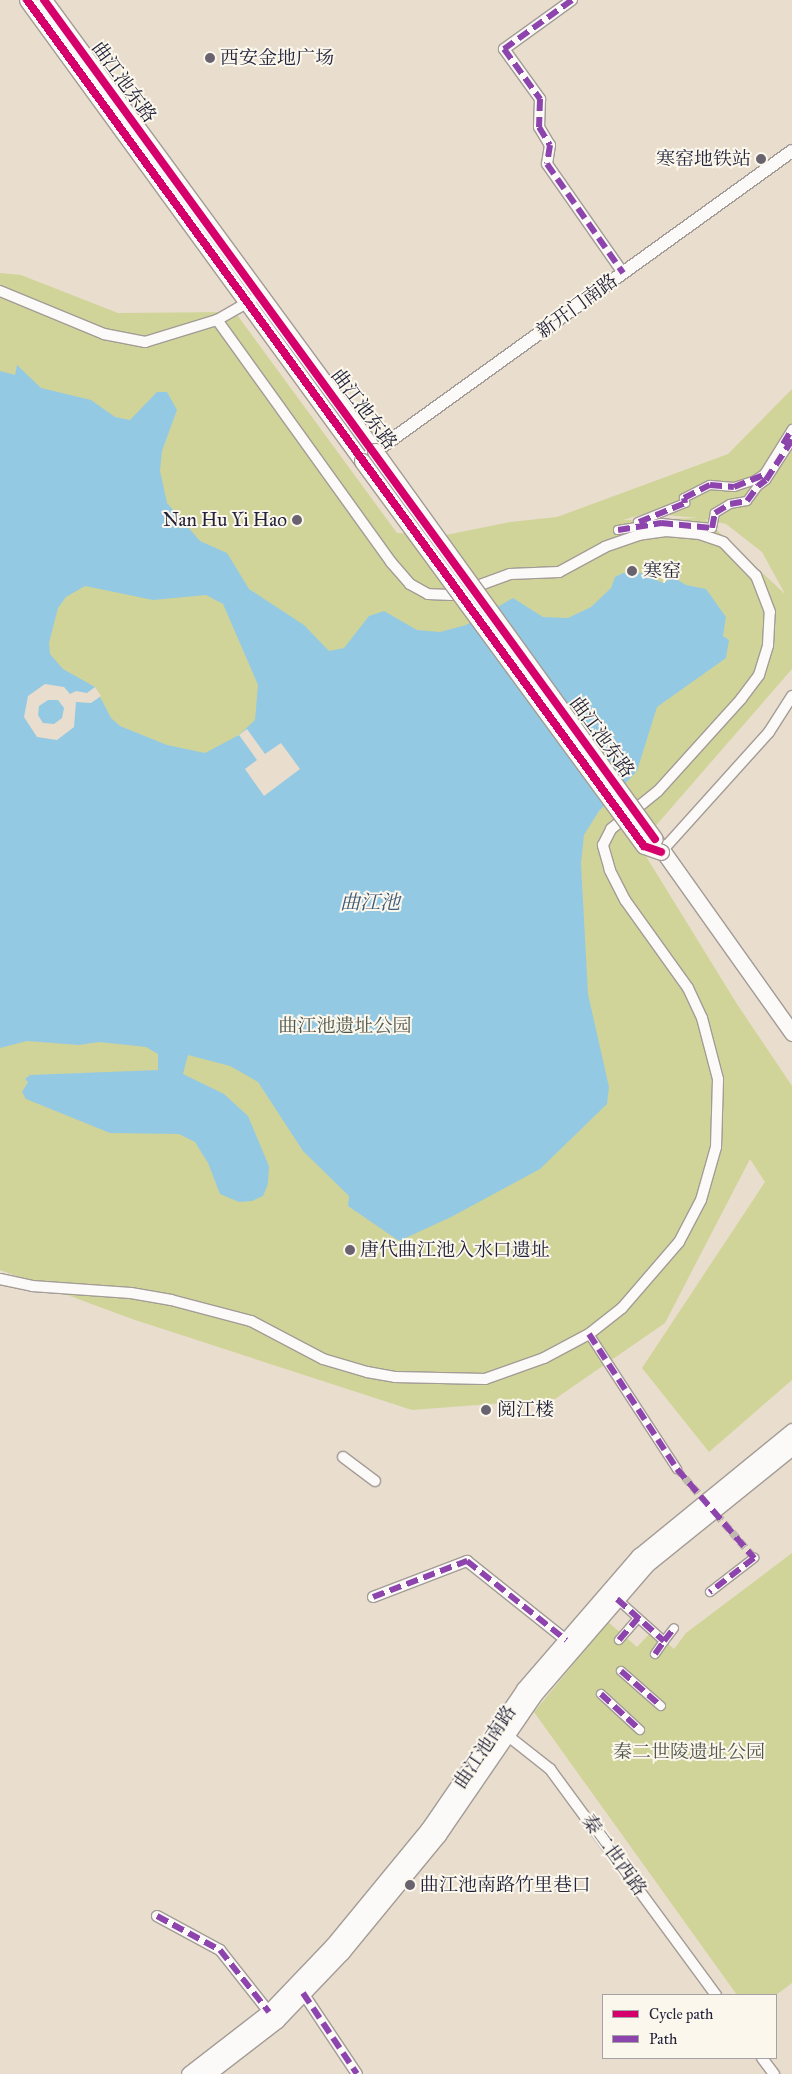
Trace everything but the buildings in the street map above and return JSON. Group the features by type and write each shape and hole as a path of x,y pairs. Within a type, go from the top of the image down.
{"main road":[{"name":"曲江池东路","path":"27,0 253,299 375,451 792,1033"},
{"name":"曲江池东路","path":"44,0 253,299 362,461 644,846 658,845"},
{"name":"曲江池南路","path":"207,2074 277,2020 342,1952 438,1835 503,1732 524,1689 639,1556 792,1431"},
{"name":"曲江池南路","path":"189,2074 269,2012 333,1945 429,1828 503,1732 647,1564 792,1447"}],"street":[{"path":"572,0 504,49 540,99 539,128 550,145 547,164 623,273"},
{"name":"新开门南路","path":"362,461 792,151"},
{"path":"0,291 12,294 64,320 124,339 145,342 164,338 217,320 253,299"},
{"path":"0,1280 32,1286 132,1293 171,1300 250,1321 323,1359 395,1377 485,1379 544,1358 589,1334 622,1308 679,1242 701,1200 716,1147 719,1112 718,1079 702,1018 688,988 626,900 610,870 603,845 611,829 658,791 742,699 759,675 768,645 768,601 756,576 722,542 700,534 666,531 639,535 605,547 559,572 510,574 453,595 428,594 410,584 392,562 217,320"},
{"path":"792,429 764,474 755,480 734,487 710,485 684,498 685,503 618,530 661,523 712,528 715,513 730,504 747,500 758,486 766,480 792,440"},
{"path":"658,845 769,732 792,696"},
{"path":"589,1334 677,1469"},
{"path":"343,1458 375,1481"},
{"path":"710,1592 754,1558"},
{"path":"373,1597 467,1561 566,1640"},
{"path":"617,1599 664,1642"},
{"path":"618,1640 638,1618"},
{"path":"655,1654 674,1628"},
{"path":"621,1671 661,1706"},
{"path":"601,1694 640,1730"},
{"name":"秦二世西路","path":"503,1732 550,1769 715,1994"},
{"path":"157,1916 220,1950 269,2012"},
{"path":"303,1993 357,2074"},
{"path":"763,2059 774,2074"}],"green space":[{"name":"曲江池遗址公园","path":"0,273 21,275 118,313 235,312 397,533 446,535 510,522 557,517 728,454 792,389 792,669 639,845 737,1004 792,1086 792,1380 709,1452 642,1368 765,1182 750,1159 665,1323 555,1399 412,1410 132,1319 0,1270","holes":["651,512 675,516 699,518 623,520","705,519 726,524 762,552 785,594"]},
{"name":"秦二世陵遗址公园","path":"792,1553 792,1983 777,1994 736,1994 534,1712 608,1622 637,1647 653,1630 674,1649 686,1633"}],"water":[{"name":"曲江池","path":"17,365 41,388 91,400 115,417 130,420 157,392 167,392 177,410 162,451 160,471 167,503 200,541 227,553 249,589 304,625 329,651 344,648 369,616 384,611 417,630 440,632 466,625 513,598 543,617 568,618 591,607 611,588 615,577 623,573 641,573 663,583 673,577 686,585 706,589 726,617 723,636 729,640 726,658 657,707 637,771 599,811 584,835 581,863 588,994 609,1087 607,1104 540,1169 451,1217 399,1241 348,1206 349,1196 303,1151 258,1082 230,1066 188,1055 183,1074 224,1094 248,1116 269,1166 268,1184 263,1196 252,1201 239,1202 220,1194 208,1163 195,1142 179,1134 110,1133 26,1099 22,1092 28,1082 25,1079 30,1075 158,1070 158,1054 146,1047 99,1042 79,1045 27,1041 0,1048 0,371 15,375","holes":["85,586 153,600 206,595 223,604 258,685 255,720 239,735 205,753 167,745 120,726 111,718 95,687 63,669 50,654 49,643 58,608 66,597"]}],"pier":[{"path":"45,684 64,687 70,694 76,691 87,693 95,687 101,696 91,703 76,702 74,727 57,740 37,737 24,717 28,696","holes":["48,700 58,700 64,708 62,718 54,724 43,723 38,715 39,706"]},
{"path":"247,729 265,754 281,743 300,769 264,796 245,769 257,760 239,735"}],"tunnel":[{"path":"677,1469 754,1558"}],"marked path":[{"path":"572,0 504,49 540,99 539,127 550,145 547,164 623,273"},
{"path":"783,444 792,429"},
{"path":"618,530 661,523 712,528 715,513 730,504 747,501 758,486 766,480 792,440"},
{"path":"639,522 685,503 684,498 710,485 734,487 763,475"},
{"path":"589,1334 677,1469 754,1558 710,1592"},
{"path":"373,1597 467,1561 566,1640"},
{"path":"617,1599 664,1641 674,1628"},
{"path":"619,1640 638,1618"},
{"path":"655,1654 664,1641"},
{"path":"621,1671 661,1706"},
{"path":"601,1694 640,1730"},
{"path":"157,1916 220,1950 269,2012"},
{"path":"303,1993 357,2074"}],"cycle path":[{"path":"27,0 644,846 661,852"},
{"path":"44,0 655,839"}],"place":[{"name":"西安金地广场","path":"210,58"},
{"name":"寒窑地铁站","path":"761,159"},
{"name":"Nan Hu Yi Hao","path":"297,520"},
{"name":"寒窑","path":"632,571"},
{"name":"唐代曲江池入水口遗址","path":"350,1250"},
{"name":"阅江楼","path":"486,1410"},
{"name":"曲江池南路竹里巷口","path":"410,1885"}]}
